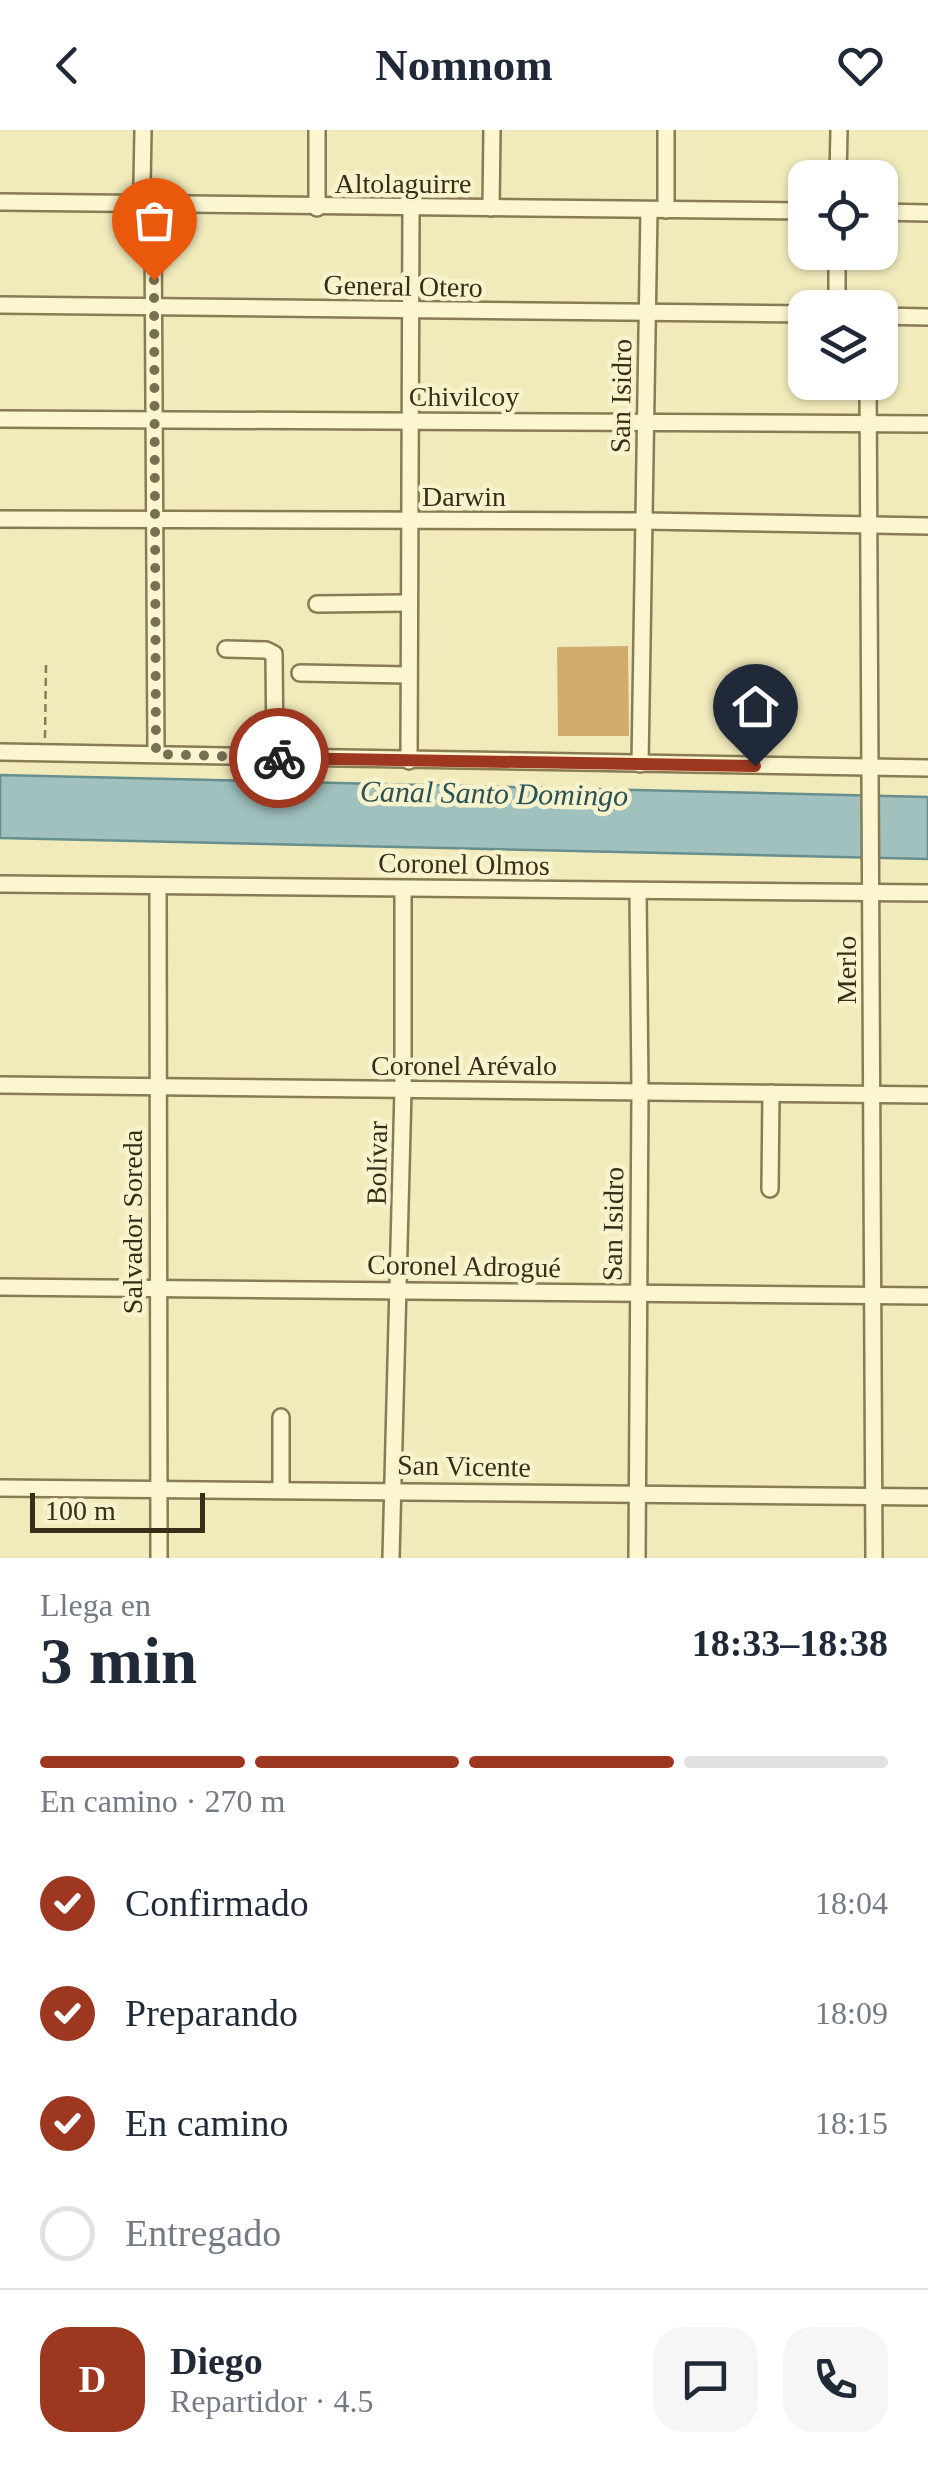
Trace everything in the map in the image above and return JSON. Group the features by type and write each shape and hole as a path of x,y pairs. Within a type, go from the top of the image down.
{"street":[{"path":"143,130 142,185 153,223 156,754"},
{"path":"317,130 317,208"},
{"path":"491,208 492,130"},
{"path":"666,130 666,210"},
{"path":"838,160 839,130"},
{"name":"Altolaguirre","path":"0,202 788,211"},
{"path":"408,761 411,209"},
{"name":"San Isidro","path":"640,764 649,210"},
{"path":"898,212 928,213"},
{"name":"General Otero","path":"0,306 788,314"},
{"path":"898,316 928,317"},
{"name":"Merlo","path":"868,400 874,1558"},
{"name":"Chivilcoy","path":"0,419 928,424"},
{"name":"Darwin","path":"0,519 928,526"},
{"path":"317,604 407,603"},
{"path":"226,649 270,650 274,654 275,758"},
{"path":"300,673 408,675"},
{"path":"0,752 640,764 870,775 928,768"},
{"name":"Coronel Olmos","path":"0,884 928,894"},
{"name":"Salvador Soreda","path":"158,887 158,1558"},
{"name":"Bolívar","path":"391,1558 400,1290 403,889"},
{"name":"San Isidro","path":"637,1558 638,891"},
{"name":"Coronel Arévalo","path":"0,1086 928,1095"},
{"path":"770,1189 771,1093"},
{"name":"Coronel Adrogué","path":"0,1287 928,1296"},
{"path":"281,1417 281,1488"},
{"name":"San Vicente","path":"0,1488 928,1496"}],"path":[{"path":"45,753 46,665"}],"water":[{"name":"Canal Santo Domingo","path":"0,775 928,797 928,859 0,838"}],"building":[{"path":"628,646 629,736 558,736 557,647"}],"way so far":[{"path":"154,280 156,754 279,758"}],"route":[{"path":"279,758 755,766"}]}
